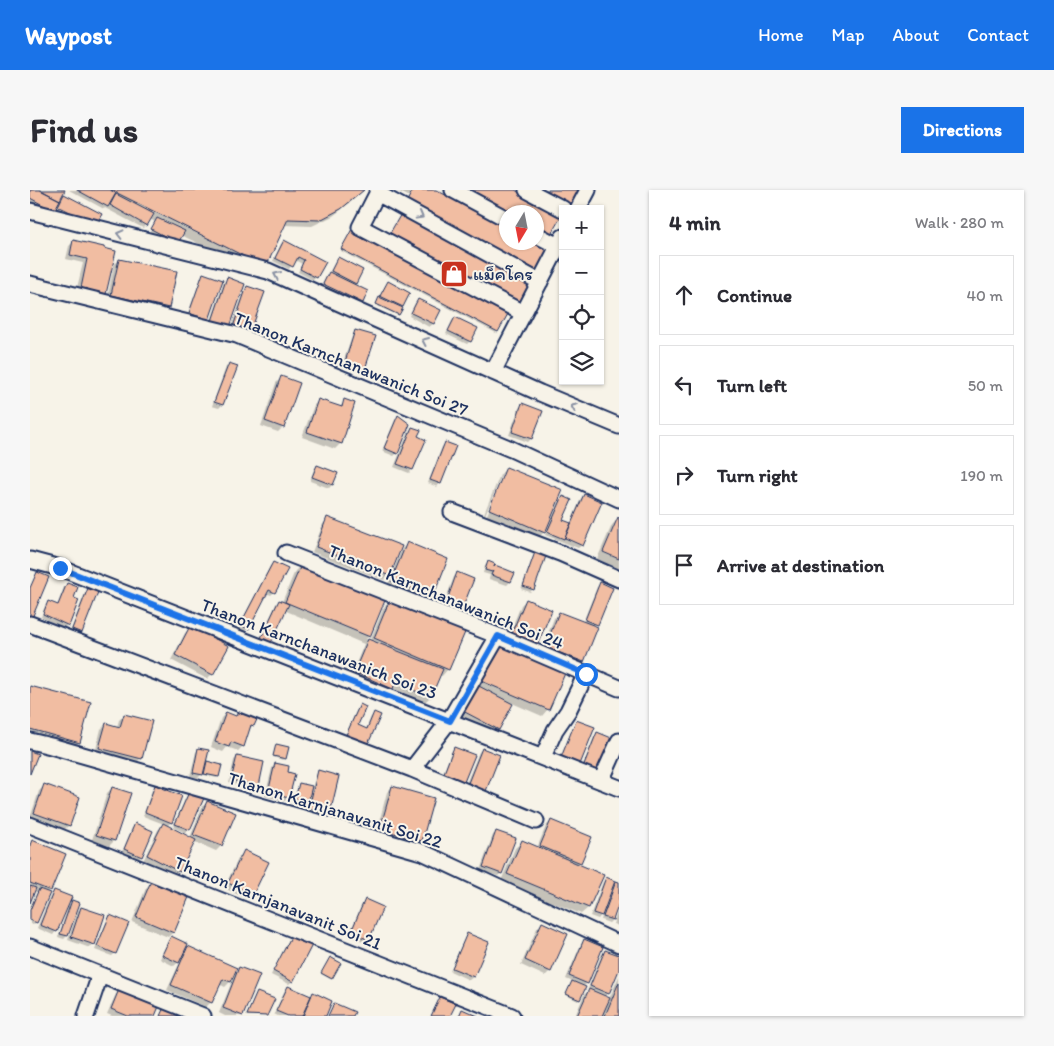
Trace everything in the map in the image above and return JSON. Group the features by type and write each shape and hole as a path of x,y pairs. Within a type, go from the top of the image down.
{"street":[{"path":"453,190 499,214"},
{"path":"527,190 559,207"},
{"path":"580,205 588,190"},
{"path":"523,313 360,227 378,192 540,282"},
{"path":"30,211 268,271 493,372 619,426"},
{"path":"544,237 559,242"},
{"path":"493,372 559,244"},
{"name":"Thanon Karnchanawanich Soi 27","path":"30,284 236,335 511,449 619,499"},
{"path":"452,512 560,553 619,579"},
{"name":"Thanon Karnchanawanich Soi 24","path":"286,553 498,636 619,688"},
{"name":"Thanon Karnchanawanich Soi 23","path":"30,560 60,568 619,788"},
{"path":"30,624 412,769 536,821"},
{"path":"412,769 450,721 498,636"},
{"path":"544,757 555,730 568,711 586,674"},
{"path":"601,781 619,741"},
{"name":"Thanon Karnjanavanit Soi 22","path":"30,742 51,746 422,852 619,944"},
{"name":"Thanon Karnjanavanit Soi 21","path":"30,825 512,1016"},
{"path":"30,947 203,1016"},
{"path":"86,1016 100,975"}],"building":[{"path":"30,190 40,190 60,200 54,211 30,198"},
{"path":"41,190 65,190 60,200"},
{"path":"77,190 110,190 116,193 108,207"},
{"path":"111,190 364,190 341,209 320,220 288,219 266,267"},
{"path":"413,190 436,190 499,223 499,250 544,250 544,247 549,250 538,271 407,201"},
{"path":"467,190 515,190 543,205 499,205"},
{"path":"542,190 581,190 574,205"},
{"path":"64,194 102,214 96,225 58,206"},
{"path":"116,194 154,214 147,226 110,205"},
{"path":"544,205 559,213 559,220 551,234 544,230"},
{"path":"402,212 531,282 519,303 390,233"},
{"path":"157,218 185,231 178,243 151,229"},
{"path":"352,229 509,312 498,332 341,249"},
{"path":"73,240 116,251 106,294 81,288 87,259 70,255"},
{"path":"284,240 326,262 317,278 300,269 304,260 298,257 293,267 275,258"},
{"path":"338,257 363,270 356,284 331,271"},
{"path":"119,259 177,271 169,308 111,295"},
{"path":"329,272 368,291 363,303 323,284"},
{"path":"203,273 223,280 209,320 189,313"},
{"path":"227,277 245,284 230,327 212,321"},
{"path":"388,281 410,293 403,307 380,296"},
{"path":"247,286 265,292 250,333 233,327"},
{"path":"379,297 403,308 399,315 376,304"},
{"path":"418,299 441,310 434,324 411,313"},
{"path":"455,317 478,328 471,342 448,331"},
{"path":"355,330 376,336 365,369 345,362"},
{"path":"229,363 238,366 223,405 214,402"},
{"path":"281,376 300,383 284,428 265,421"},
{"path":"318,399 342,407 344,399 355,403 342,444 307,432"},
{"path":"522,403 543,411 532,439 512,432"},
{"path":"398,415 410,424 398,454 384,448"},
{"path":"412,427 421,430 418,436 426,440 413,470 397,464"},
{"path":"445,442 456,446 441,484 430,480"},
{"path":"317,465 338,473 333,485 312,477"},
{"path":"506,467 563,490 545,533 489,509"},
{"path":"584,494 602,502 583,546 565,538"},
{"path":"563,496 572,500 563,520 571,523 564,539 547,532"},
{"path":"327,517 402,546 390,576 316,547"},
{"path":"619,518 619,559 603,552"},
{"path":"407,542 448,559 433,597 391,581"},
{"path":"535,552 546,556 534,590 523,586"},
{"path":"488,561 495,564 494,567 495,565 515,573 511,582 491,575 493,571 485,570"},
{"path":"273,562 288,569 275,593 269,590 249,629 240,625"},
{"path":"302,563 386,598 370,637 285,602"},
{"path":"37,572 49,577 32,618 30,617 30,588"},
{"path":"457,572 474,579 461,612 445,606"},
{"path":"600,582 613,588 598,625 585,620"},
{"path":"67,583 78,587 74,598 79,600 69,626 43,614 48,601 58,605"},
{"path":"88,588 98,592 82,633 72,629"},
{"path":"390,599 466,630 449,670 374,638"},
{"path":"526,599 552,610 536,648 510,637"},
{"path":"279,600 289,604 270,645 260,640"},
{"path":"559,612 598,627 584,662 545,647"},
{"path":"190,626 229,646 213,675 175,655"},
{"path":"368,639 443,669 431,697 395,683 393,689 354,672"},
{"path":"495,642 566,671 549,710 479,680"},
{"path":"475,684 513,704 499,730 461,710"},
{"path":"30,686 91,702 80,743 30,729"},
{"path":"360,704 366,707 358,725 367,729 374,712 381,715 368,744 346,735"},
{"path":"247,710 259,715 254,726 251,725 244,747 231,742 229,747 215,742 226,712 236,716 238,712 246,715"},
{"path":"124,714 152,721 142,759 99,748 106,723 120,727"},
{"path":"576,720 595,727 579,767 560,760"},
{"path":"597,732 614,739 600,773 583,767"},
{"path":"276,744 289,747 286,759 273,756"},
{"path":"454,747 475,755 464,782 444,773"},
{"path":"198,748 209,750 203,775 193,773"},
{"path":"482,748 500,755 486,791 468,783"},
{"path":"30,751 38,754 30,774"},
{"path":"237,756 264,762 259,786 231,780"},
{"path":"207,761 222,765 219,777 204,774"},
{"path":"275,763 289,766 288,772 295,774 289,798 268,793"},
{"path":"318,770 339,776 330,814 309,808"},
{"path":"299,783 312,786 308,802 295,799"},
{"path":"44,784 80,797 70,826 34,813"},
{"path":"155,785 182,796 172,823 145,812"},
{"path":"392,786 434,798 422,841 380,829"},
{"path":"112,787 131,793 115,841 96,835"},
{"path":"189,792 204,798 190,830 175,824"},
{"path":"207,801 236,813 222,846 193,835"},
{"path":"551,820 592,837 581,863 540,846"},
{"path":"135,823 153,831 142,857 124,849"},
{"path":"163,823 196,840 180,872 147,855"},
{"path":"496,831 516,838 502,874 483,867"},
{"path":"32,840 66,854 51,891 30,883 30,845"},
{"path":"522,840 604,875 589,908 507,874"},
{"path":"244,850 269,862 253,895 228,883"},
{"path":"606,877 615,881 602,916 593,913"},
{"path":"151,881 189,897 174,933 136,917"},
{"path":"616,881 619,882 619,903 613,920 603,917"},
{"path":"30,886 36,888 30,903"},
{"path":"39,889 50,893 37,923 30,920 30,910"},
{"path":"54,890 72,897 57,932 40,925"},
{"path":"365,899 383,907 369,940 351,932"},
{"path":"72,900 80,903 68,936 60,934"},
{"path":"81,907 105,915 95,945 71,937"},
{"path":"110,915 129,923 116,954 97,946"},
{"path":"542,922 568,934 551,972 525,960"},
{"path":"467,933 489,942 474,977 452,968"},
{"path":"292,935 312,945 293,982 273,971"},
{"path":"171,936 188,944 179,963 162,955"},
{"path":"584,939 603,947 588,984 569,976"},
{"path":"188,946 237,968 231,982 223,979 212,1003 171,985"},
{"path":"605,950 619,955 619,970 609,994 590,986"},
{"path":"330,957 341,963 332,979 321,973"},
{"path":"239,967 260,975 243,1016 223,1008"},
{"path":"572,981 586,987 580,1000 566,994"},
{"path":"619,982 619,1016 605,1016"},
{"path":"288,986 311,996 302,1016 288,1016 276,1011"},
{"path":"120,987 160,1004 155,1016 128,1016 111,1009"},
{"path":"589,989 610,998 602,1016 577,1016"},
{"path":"257,992 275,999 267,1016 247,1015"},
{"path":"313,992 332,1001 326,1016 303,1016"},
{"path":"440,997 456,1004 450,1016 431,1016"},
{"path":"334,1003 355,1012 353,1016 328,1016"},
{"path":"165,1005 184,1016 160,1016"},
{"path":"462,1009 478,1016 459,1016"}],"place":[{"name":"แม็คโคร","path":"454,274"}],"route":[{"path":"60,568 450,721 498,636 586,674"}]}
